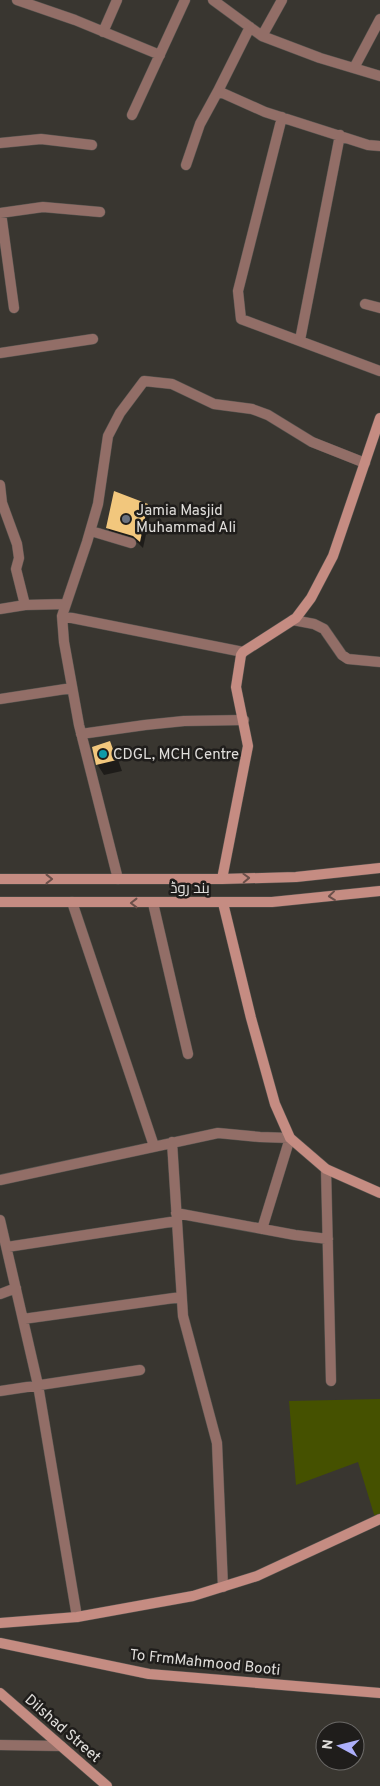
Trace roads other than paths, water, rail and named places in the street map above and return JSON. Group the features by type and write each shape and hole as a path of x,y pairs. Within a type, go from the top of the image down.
{"street":[{"path":"17,0 42,4 160,55"},
{"path":"104,32 117,0"},
{"path":"132,115 185,0"},
{"path":"213,0 262,36 320,58 380,76"},
{"path":"262,36 282,0"},
{"path":"354,68 380,19"},
{"path":"186,165 200,124 250,27"},
{"path":"218,91 265,112 368,145 380,146"},
{"path":"282,117 238,291 241,319 380,371"},
{"path":"300,340 340,135"},
{"path":"0,142 41,138 92,145"},
{"path":"14,308 1,213 43,207 100,212"},
{"path":"365,304 380,308"},
{"path":"0,353 93,339"},
{"path":"118,879 81,734 64,642 62,616 98,504 108,436 120,413 144,381 172,384 214,404 252,409 268,415 312,442 365,463"},
{"path":"222,878 248,746 236,687 241,655 293,620 311,598 333,556 365,463 375,446 380,418"},
{"path":"0,485 2,502 17,544 19,558 16,569 25,605"},
{"path":"90,532 131,543"},
{"path":"0,609 25,605 66,604"},
{"path":"62,616 244,652"},
{"path":"293,620 314,624 324,629 342,655 348,659 380,662"},
{"path":"0,699 72,688"},
{"path":"81,734 184,721 244,720"},
{"name":"بند روڈ","path":"0,880 296,876 380,868"},
{"name":"بند روڈ","path":"0,902 292,901 380,891"},
{"path":"72,902 154,1146"},
{"path":"153,902 188,1054"},
{"path":"223,902 262,1055 276,1104 290,1138 326,1169 380,1192"},
{"path":"0,1180 218,1132 290,1138"},
{"path":"262,1228 290,1138"},
{"path":"172,1142 183,1316 217,1443 223,1587"},
{"path":"326,1169 331,1381"},
{"path":"6,1247 177,1217 328,1238"},
{"path":"0,1220 38,1386 77,1618"},
{"path":"0,1294 16,1288"},
{"path":"23,1320 181,1297"},
{"path":"0,1391 140,1370"},
{"path":"0,1623 77,1618 194,1596 257,1576 380,1519"},
{"name":"To FrmMahmood Booti","path":"0,1643 149,1674 380,1693"},
{"name":"Dilshad Street","path":"0,1693 107,1786"},
{"path":"0,1745 61,1746"}],"place":[{"name":"Jamia Masjid Muhammad Ali","path":"126,519"},
{"name":"CDGL, MCH Centre","path":"103,754"}]}
